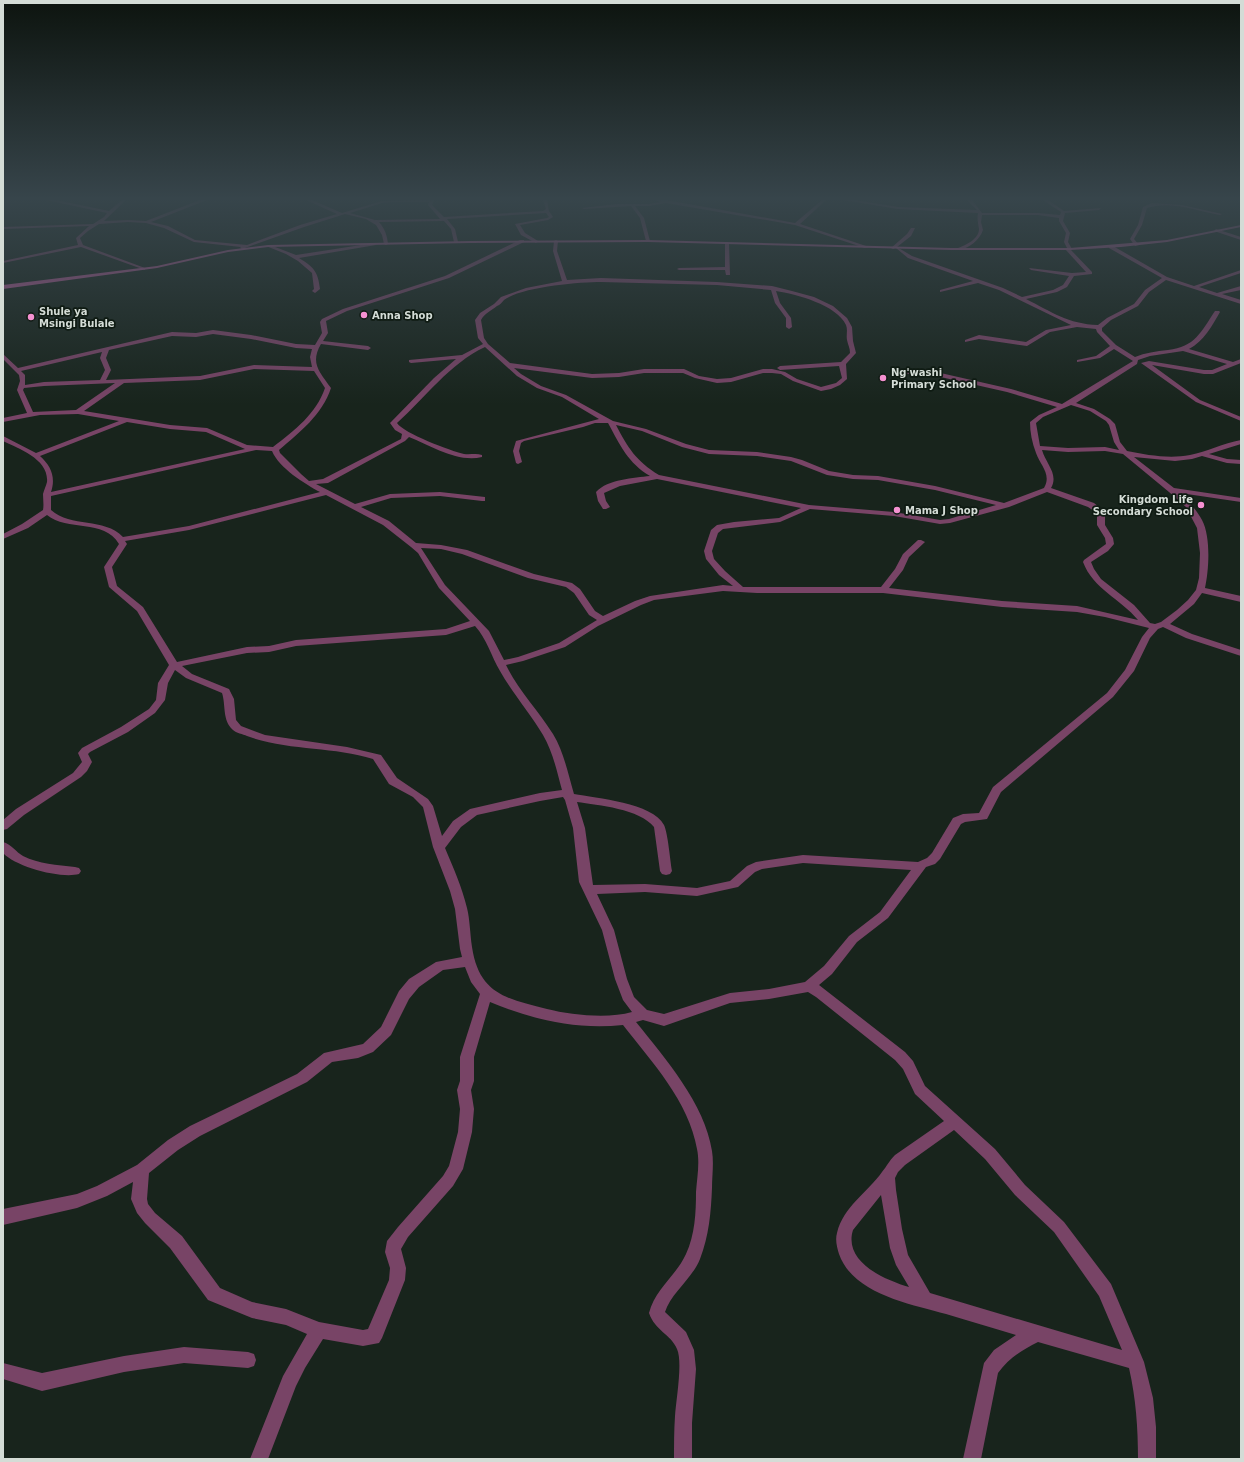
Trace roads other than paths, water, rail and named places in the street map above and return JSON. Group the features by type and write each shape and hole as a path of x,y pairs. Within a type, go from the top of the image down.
{"street":[{"path":"3,287 147,268"},
{"path":"309,268 316,276 317,289 315,291"},
{"path":"3,420 31,414 78,412 180,429 207,430 223,436 246,448 275,450 306,422 326,398 328,388 316,369 312,359 325,333 323,322 336,313 416,288 447,277 466,268"},
{"path":"560,268 564,282"},
{"path":"679,269 717,268"},
{"path":"728,268 728,282"},
{"path":"942,268 1008,292 1059,319 1077,325 1099,327 1109,319 1136,305 1143,294 1163,281 1165,278"},
{"path":"1031,269 1072,275 1090,273 1086,268"},
{"path":"1148,268 1165,278 1241,302"},
{"path":"1195,287 1241,271"},
{"path":"1021,299 1055,291 1065,286 1072,275"},
{"path":"509,365 551,372 592,376 619,375 644,371 684,371 697,377 717,381 731,380 763,371 772,371 783,373 795,380 821,389 829,388 843,381 845,378 841,368 842,364 853,352 853,347 850,341 851,330 844,318 828,305 817,300 772,288 728,282 610,280 564,282 513,293 488,309 482,314 477,323 481,338 486,345 519,375 539,387 564,396 597,419 644,430 684,446 709,452 757,454 800,460 827,473 853,477 878,478 935,488 1006,505"},
{"path":"942,291 978,281"},
{"path":"772,288 776,293 777,301 789,316 789,327"},
{"path":"1218,294 1241,288"},
{"path":"609,421 626,451 647,471 657,477 809,507 901,515 940,522 950,521 984,510 1006,505 1047,489 1051,483 1051,477 1040,455 1033,422 1041,416 1068,405 1121,373 1135,363 1135,360 1148,353 1183,349 1193,345 1217,312"},
{"path":"967,341 979,337 1022,345 1027,344 1048,331 1077,325"},
{"path":"1099,327 1099,331 1114,346 1135,360 1144,363 1213,372 1241,361"},
{"path":"17,370 169,334 196,335 211,332 251,337 296,346 318,345 368,348"},
{"path":"480,456 473,457 461,455 405,433 394,426 393,423 409,410 455,362 486,345"},
{"path":"1079,360 1098,357 1114,346"},
{"path":"1183,349 1232,364"},
{"path":"102,382 108,370 103,358 106,350"},
{"path":"3,356 10,361 22,375 23,381 20,387 21,394 31,414"},
{"path":"411,361 462,357"},
{"path":"3,364 10,361"},
{"path":"1144,363 1161,373 1200,402 1241,419"},
{"path":"780,368 842,364"},
{"path":"20,387 44,384 122,382 207,377 254,367 316,369"},
{"path":"808,987 828,970 853,939 889,909 920,866 936,856 957,821 961,818 983,816 997,790 1110,695 1129,671 1146,637 1155,625 1180,612 1200,590 1204,561 1201,528 1198,520 1189,506 1172,490 1124,452 1114,435 1112,424 1108,420 1092,410 1009,390 923,371 908,372"},
{"path":"78,412 122,382"},
{"path":"518,462 516,451 518,442 581,426 597,419"},
{"path":"36,455 127,420"},
{"path":"308,483 325,481 403,440 406,436 405,433"},
{"path":"3,438 41,459 50,476 50,488 47,495 47,511 25,526 3,537"},
{"path":"1038,448 1068,450 1094,448 1162,459 1185,458 1241,442"},
{"path":"47,495 253,449"},
{"path":"275,450 298,476 308,483 386,523 414,544 421,552 442,586 486,633 501,664 519,694 548,734 560,761 568,795 579,828 585,882 608,930 621,979 629,1000 643,1014 658,1020 670,1020 730,998 769,994 808,987 814,988 900,1056 908,1065 920,1090 990,1154 1020,1190 1059,1227 1076,1248 1104,1290 1136,1362 1144,1398 1147,1427 1147,1459"},
{"path":"1202,454 1227,461 1241,462"},
{"path":"606,507 602,501 600,492 603,489 614,485 657,477"},
{"path":"1047,489 1091,505 1101,512 1101,526 1110,542 1109,546 1087,562 1089,571 1110,591 1155,625"},
{"path":"1172,490 1241,500"},
{"path":"122,539 189,528 326,493"},
{"path":"354,507 390,496 440,494 482,499"},
{"path":"740,588 722,573 710,559 708,551 714,532 720,527 734,524 780,520 809,507"},
{"path":"47,511 55,518 102,528 114,533 122,539 124,544 108,567 114,587 118,592 140,609 174,665 189,676 224,689 229,699 231,720 237,728 263,738 346,750 377,757 394,782 415,793 424,801 428,806 439,847 459,903 466,949 475,978 487,992 495,998 519,1008 559,1018 607,1021 626,1019 643,1014"},
{"path":"883,590 900,570 906,556 921,542"},
{"path":"414,544 459,551 531,576 569,585 577,591 592,613 603,620"},
{"path":"501,664 562,645 603,620 638,603 653,598 723,588 757,590 883,590 1002,604 1077,609 1155,625 1241,653"},
{"path":"1200,590 1241,600"},
{"path":"3,826 20,812 83,770 87,762 83,753 86,750 137,721 159,704 162,696 162,686 174,665 247,650 269,649 296,643 446,632 477,622"},
{"path":"439,847 457,824 474,812 540,797 568,795 617,806 648,816 656,821 659,826 666,871"},
{"path":"3,846 7,851 33,865 46,869 75,870"},
{"path":"590,890 645,888 697,892 734,884 751,869 760,865 803,859 920,866"},
{"path":"3,1217 77,1201 102,1191 142,1170 173,1145 195,1131 302,1078 329,1057 358,1052 368,1048 386,1031 404,995 414,983 440,966 453,963 470,962"},
{"path":"142,1170 139,1199 142,1208 150,1218 176,1242 214,1294 252,1310 286,1317 320,1330 368,1338 372,1337 376,1332 397,1280 398,1268 392,1252 393,1247 403,1232 448,1182 454,1174 458,1163 465,1132 467,1109 464,1090 467,1082 467,1057 487,992"},
{"path":"626,1019 664,1067 686,1102 700,1130 707,1164 704,1180 702,1228 697,1247 691,1262 659,1306 657,1314 662,1322 682,1339 686,1350 687,1368 683,1427 683,1459"},
{"path":"954,1122 900,1160 893,1167 888,1177 849,1223 843,1238 847,1256 856,1269 872,1281 897,1292 1036,1334 1087,1347 1136,1362"},
{"path":"888,1177 889,1195 898,1248 912,1279 925,1301"},
{"path":"259,1459 289,1382 299,1362 320,1330"},
{"path":"972,1459 990,1369 1000,1356 1014,1345 1036,1334"},
{"path":"3,1372 42,1382 124,1364 184,1354 248,1360"}],"place":[{"name":"Anna Shop","path":"364,315"},
{"name":"Shule ya Msingi Bulale","path":"31,317"},
{"name":"Ng'washi Primary School","path":"883,378"},
{"name":"Kingdom Life Secondary School","path":"1201,505"},
{"name":"Mama J Shop","path":"897,510"}]}
